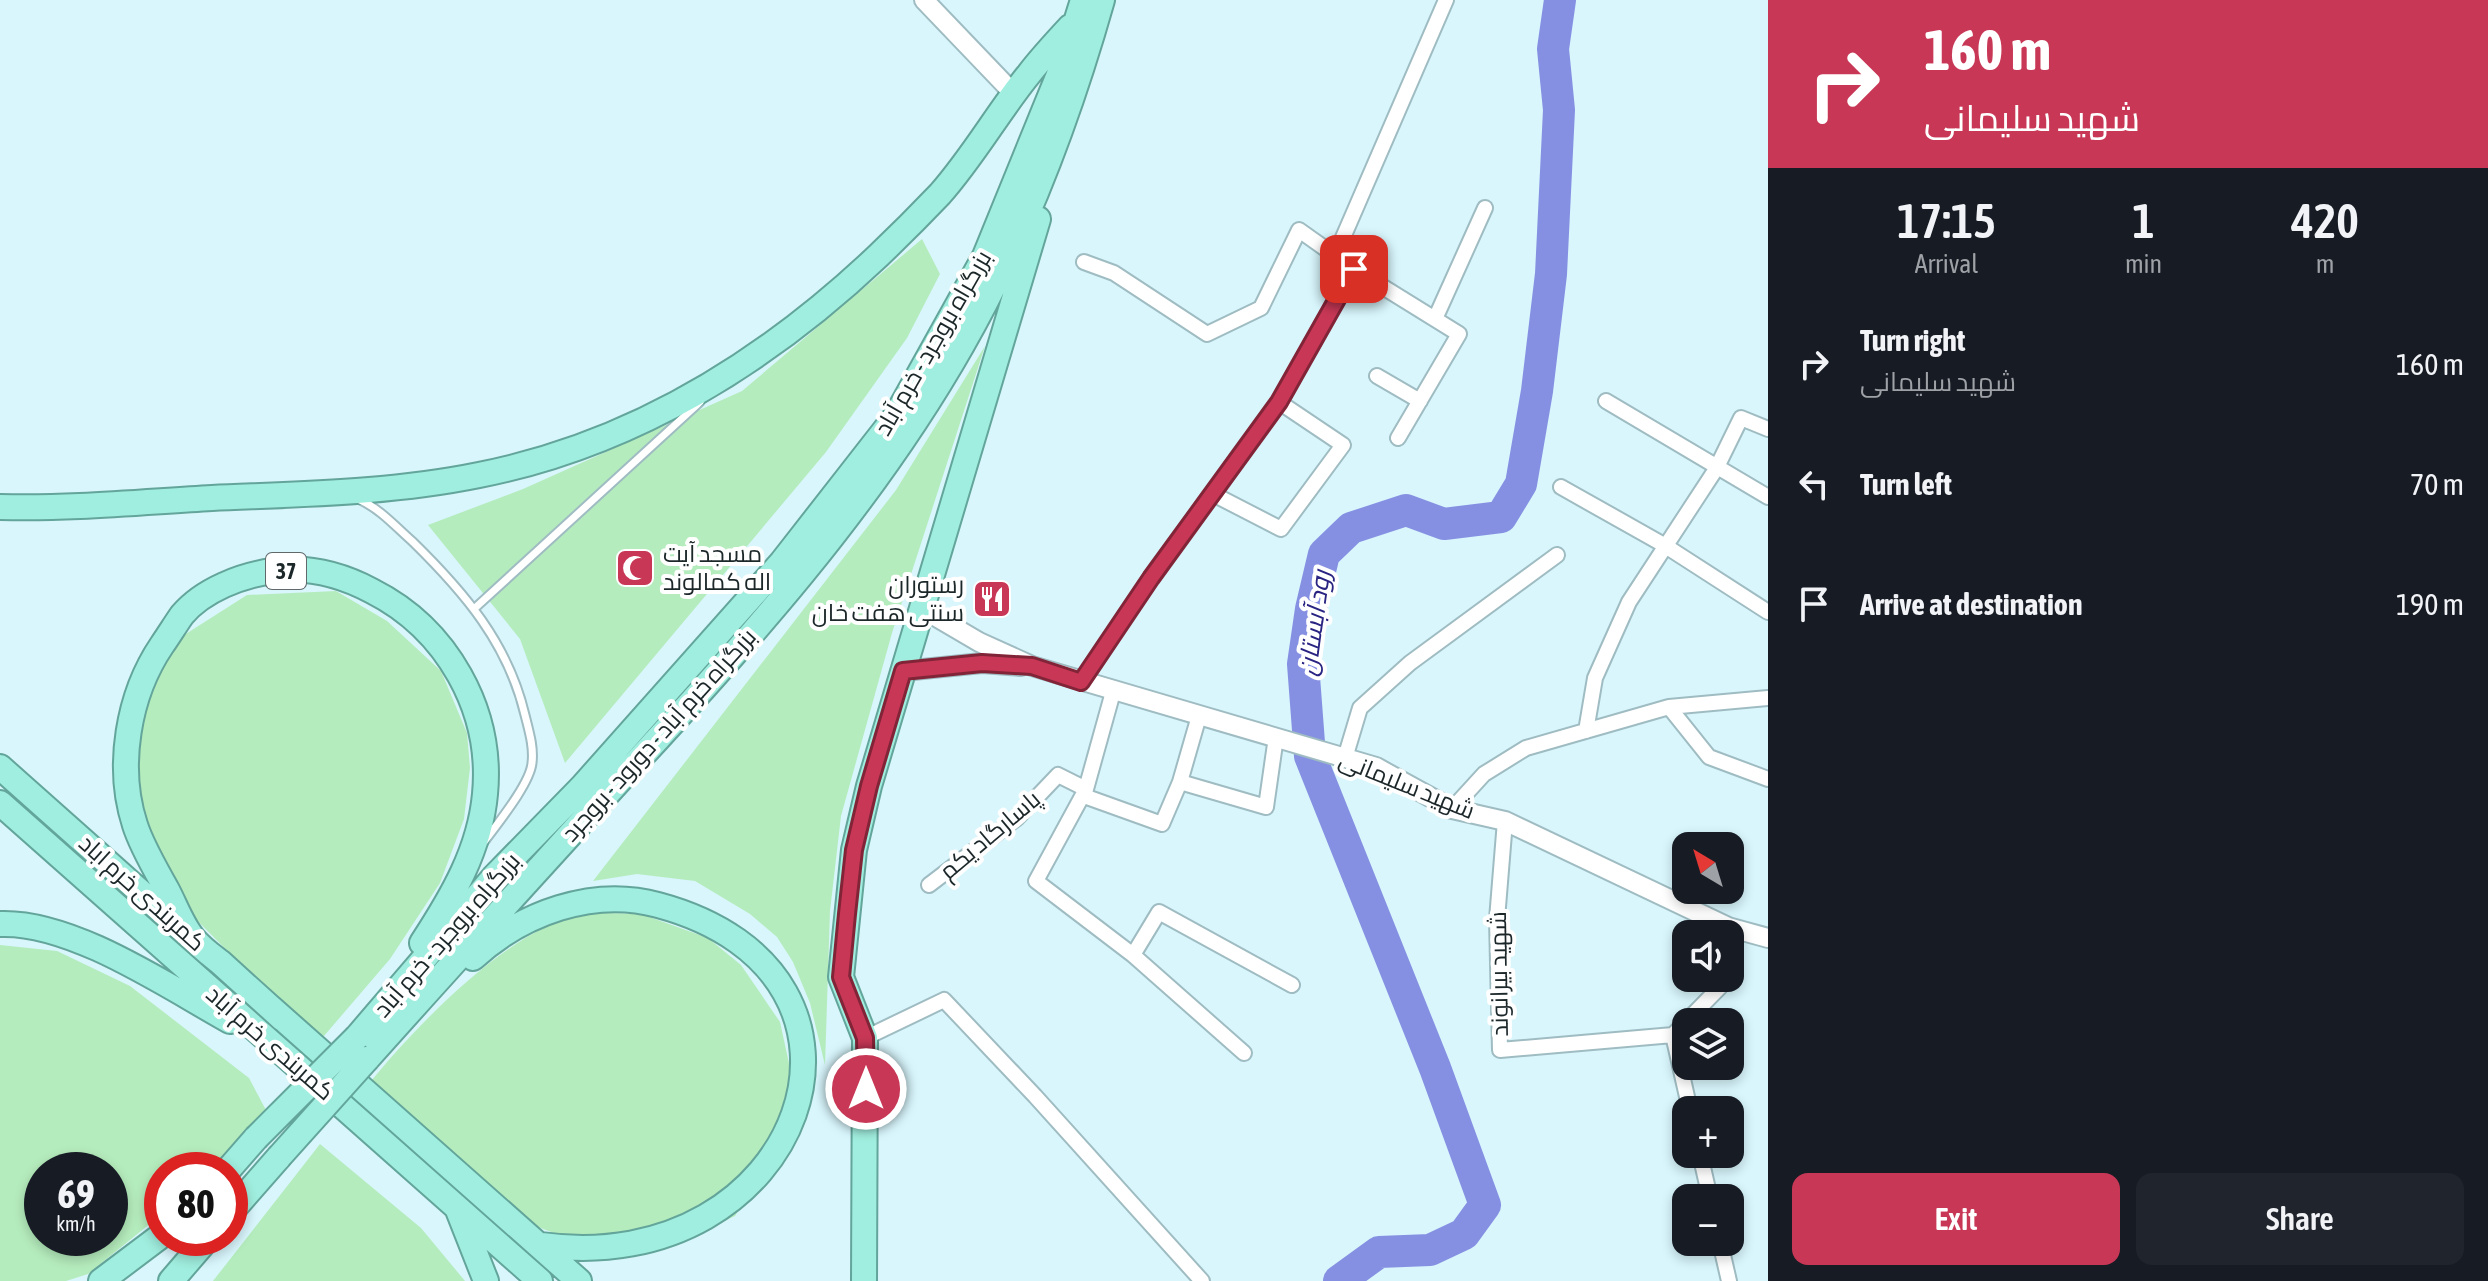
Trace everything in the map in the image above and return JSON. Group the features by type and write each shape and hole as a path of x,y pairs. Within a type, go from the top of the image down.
{"highway":[{"name":"بزرگراه خرم آباد - دورود - بروجرد","path":"368,1047 695,699 864,496 962,346 1000,274 1044,174 1079,80 1102,0"},
{"path":"0,507 402,487 481,475 569,451 641,421 713,386 732,373 819,309 878,256 941,192 1080,9"},
{"name":"بزرگراه بروجرد - خرم آباد","path":"368,1047 376,1016 494,877 582,787 782,562 896,416 985,256 1028,156 1080,9"},
{"name":"37","path":"864,1281 865,1038 841,977 854,850 869,786 921,608 1079,80"},
{"name":"37","path":"283,1019 192,938 135,825 125,761 135,702 155,655 184,613 223,586 274,571 314,571 350,579 392,601 425,627 448,655 469,691 483,735 487,766 485,796 469,862 435,923 376,1016"},
{"name":"کمربندی خرم اباد","path":"0,767 283,1019"},
{"name":"کمربندی خرم آباد","path":"0,803 540,1281"},
{"path":"368,1047 480,953 510,930 540,915 574,904 613,898 644,901 684,912 717,929 751,956 769,978 790,1014 800,1045 804,1080 803,1113 792,1152 763,1199"},
{"path":"0,924 18,923 68,935 267,1041"},
{"name":"کمربندی خرم آباد","path":"283,1019 579,1281"},
{"name":"37","path":"244,1152 256,1138 368,1047"},
{"name":"37","path":"258,1181 368,1047"},
{"path":"248,1192 258,1181"},
{"path":"248,1196 258,1181"},
{"path":"455,1204 486,1281"},
{"path":"541,1245 592,1262 647,1263"},
{"path":"101,1281 144,1249"},
{"path":"131,1281 153,1256"},
{"path":"171,1281 193,1256"},
{"path":"189,1281 206,1256"}],"street":[{"path":"924,0 1014,94"},
{"path":"1335,256 1446,0"},
{"path":"1435,319 1485,208"},
{"path":"1084,262 1114,273 1207,334 1261,308 1299,230 1354,269 1459,334 1398,438"},
{"path":"1081,682 1151,578 1279,402 1354,269"},
{"path":"1377,376 1420,401"},
{"path":"1606,401 1716,469 1768,497"},
{"path":"1213,494 1281,529 1343,445 1279,402"},
{"path":"1586,731 1595,678 1629,602 1716,469 1741,418 1768,429"},
{"path":"1561,487 1664,545 1768,612"},
{"path":"1344,758 1360,708 1410,663 1557,555"},
{"name":"شهید سلیمانی","path":"921,608 979,642 1032,666 1376,767 1452,809 1505,821 1705,920"},
{"name":"شهید سلیمانی","path":"903,671 982,663 1032,666"},
{"path":"1113,692 1085,793 1036,881 1133,955 1244,1053"},
{"path":"1452,809 1484,774 1526,748 1669,707 1768,698"},
{"path":"1669,707 1709,757 1768,779"},
{"path":"1085,793 1162,824 1180,782 1199,716"},
{"path":"1180,782 1266,807 1276,737"},
{"name":"پاسارگاد یکم","path":"929,885 1017,818 1058,775 1085,793"},
{"name":"شهید بیرانوند","path":"1505,821 1497,919 1500,1050 1672,1035"},
{"path":"1133,955 1159,912 1292,985"},
{"name":"شهید سلیمانی","path":"1744,934 1768,938"},
{"path":"1699,1008 1715,992"},
{"path":"865,1038 944,1000 1202,1281"},
{"path":"1723,1256 1729,1281"}],"lane":[{"path":"475,608 732,373"},
{"path":"342,491 365,502 399,529 475,608 509,665 522,701 532,743 532,767 510,807 469,862"}],"green space":[{"path":"922,239 940,274 907,338 826,452 565,763 520,639 428,525 523,489 742,391"},
{"path":"985,346 892,633 841,816 830,911 825,1065 810,1003 793,962 777,937 750,914 695,881 637,874 593,881 896,490"},
{"path":"336,591 387,621 441,671 467,733 470,768 464,819 440,883 390,959 324,1036 314,1032 257,981 182,905 142,825 135,748 152,686 181,637 247,595"},
{"path":"586,913 641,914 708,938 741,965 780,1022 792,1077 778,1148 735,1216 668,1247 591,1247 530,1224 367,1086 433,1013 488,964 517,943 573,916"},
{"path":"0,945 57,951 130,986 249,1078 267,1112 227,1152 144,1152 144,1229 128,1242 128,1152 24,1152 24,1256 110,1256 88,1274 66,1281 0,1281"},
{"path":"320,1144 421,1228 465,1281 213,1281 233,1256 248,1256 248,1236"}],"waterway":[{"name":"رود آبستان","path":"1339,1281 1379,1252 1430,1250 1464,1234 1485,1205 1435,1068 1310,756 1303,664 1311,609 1324,554 1351,528 1406,510 1444,524 1501,517 1521,484 1537,391 1551,274 1559,110 1553,49 1560,0"}],"place":[{"name":"مسجد آیت اله کمالوند","path":"635,568"},
{"name":"رستوران سنتی هفت خان","path":"992,599"}],"route":[{"path":"866,1089 865,1038 841,977 854,850 869,786 903,671 982,663 1032,666 1081,682 1151,578 1279,402 1354,269"}]}
